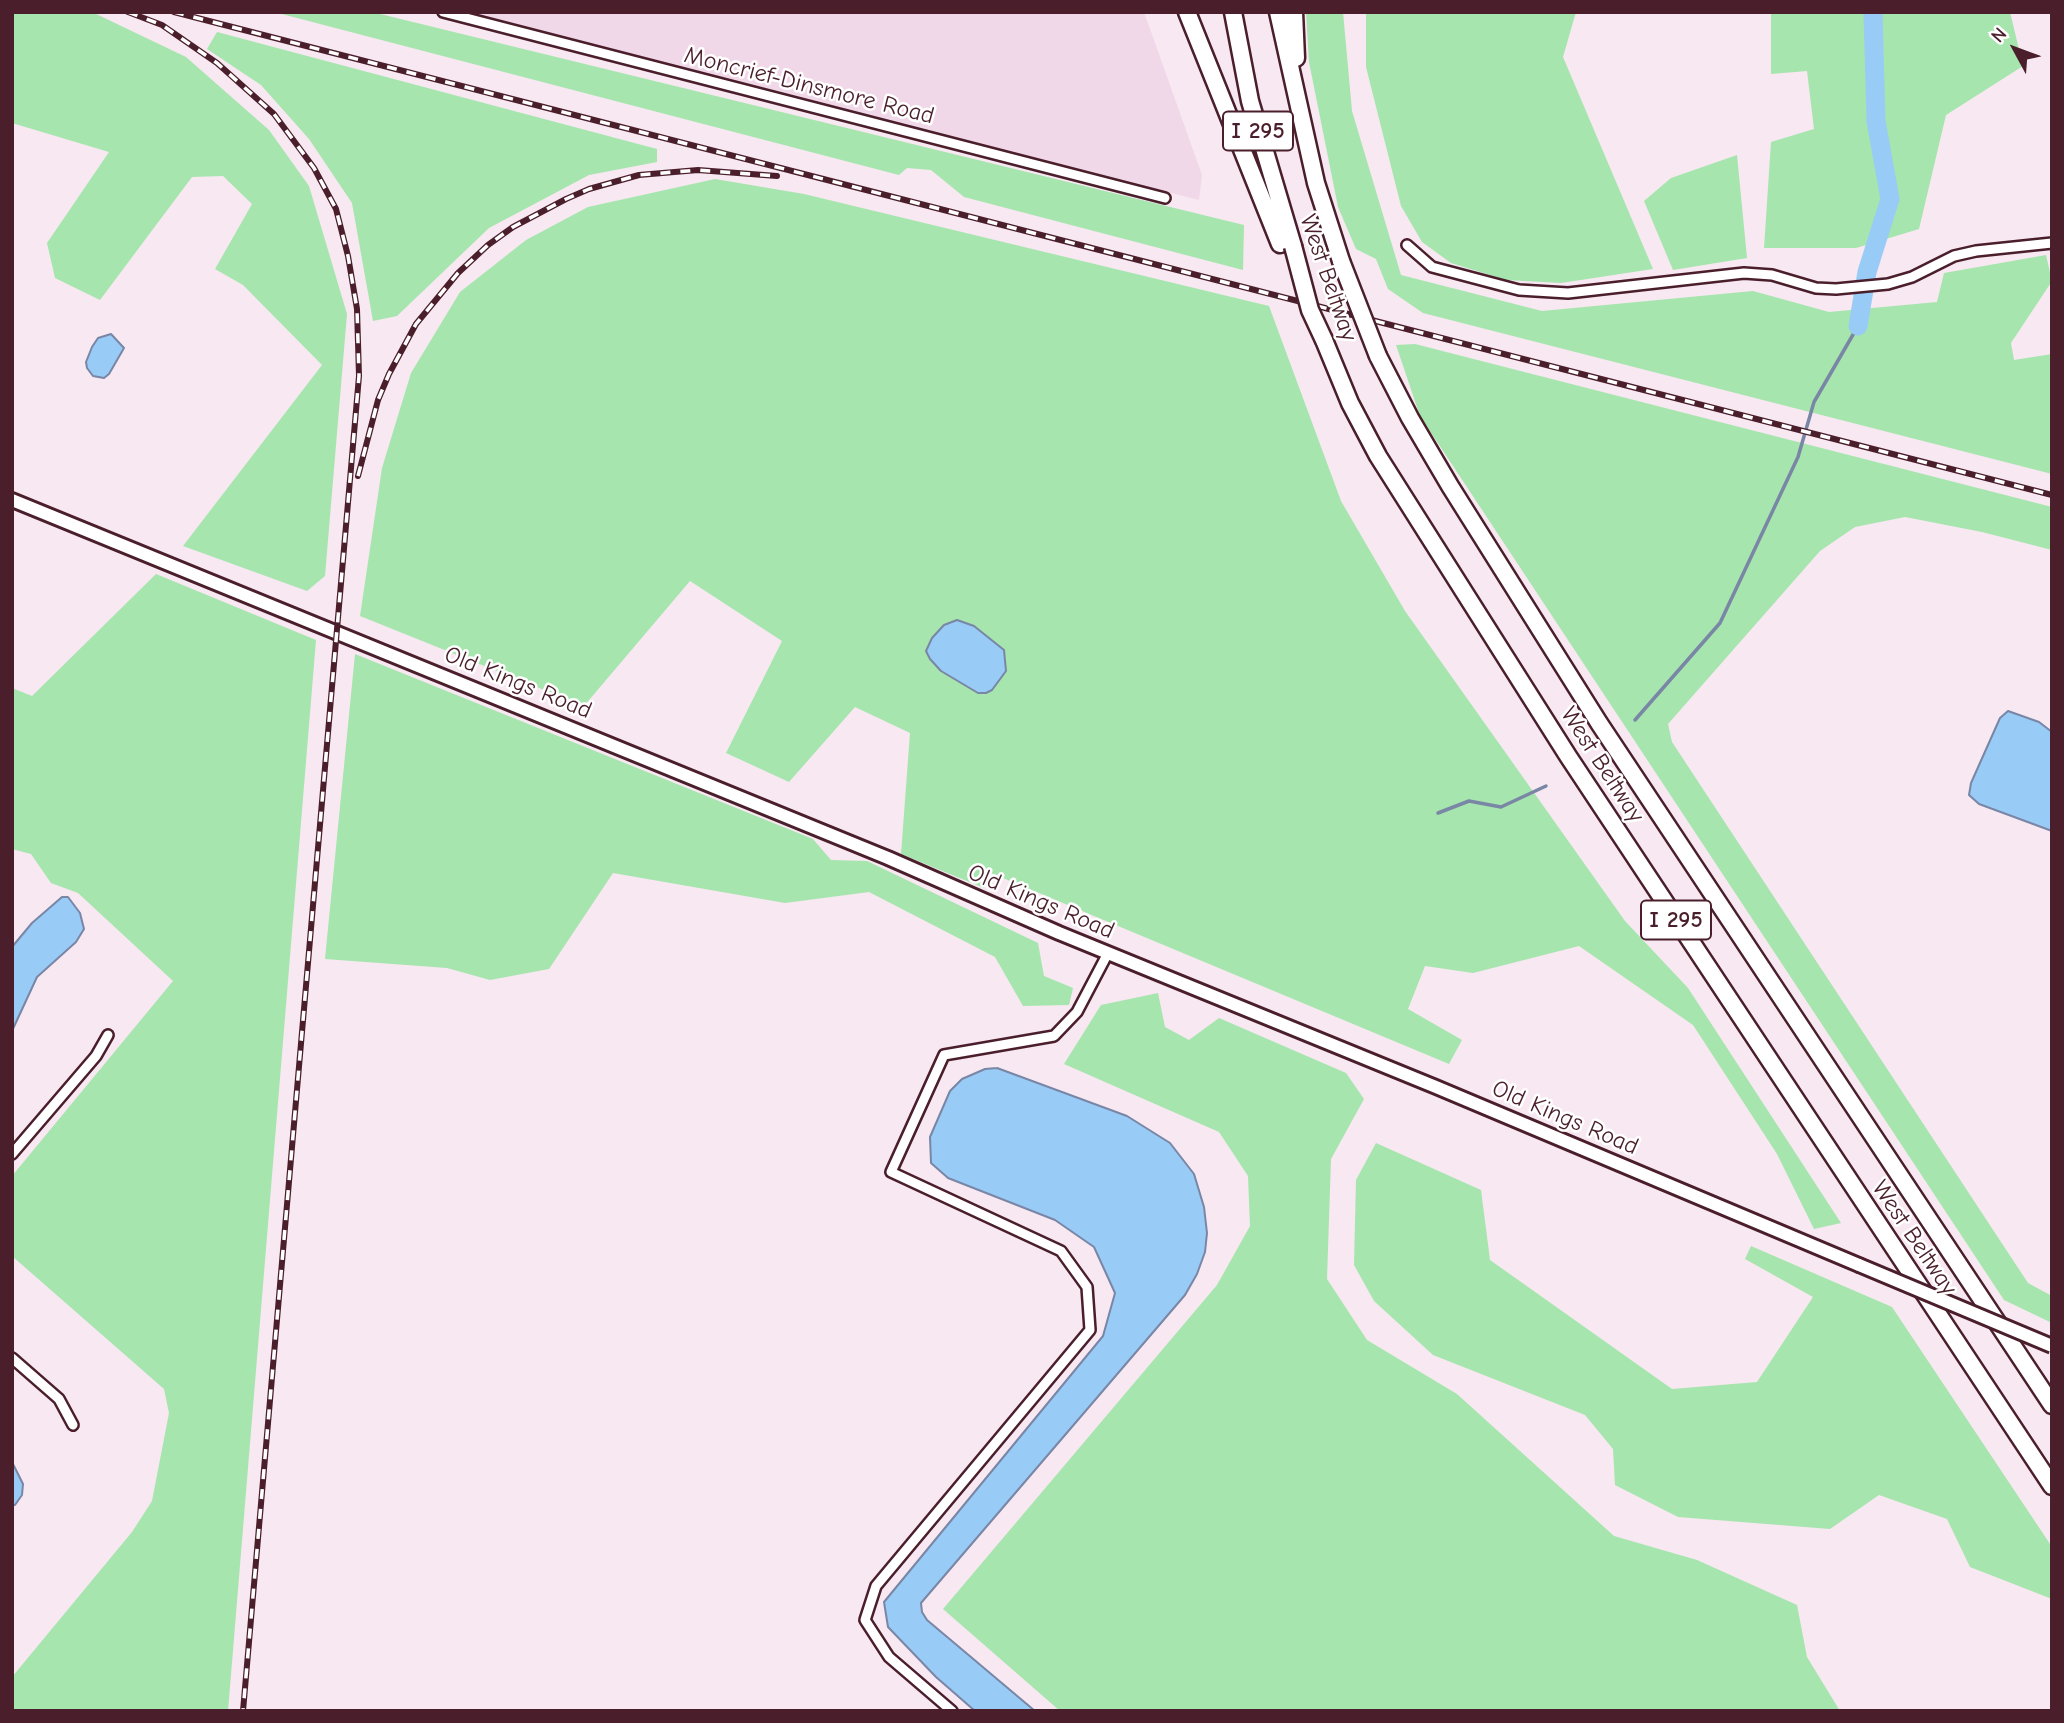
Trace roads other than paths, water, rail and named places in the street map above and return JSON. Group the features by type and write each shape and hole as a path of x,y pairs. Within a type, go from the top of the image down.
{"highway":[{"path":"1187,12 1286,245"},
{"name":"West Beltway","path":"1233,12 1250,101 1286,245 1310,310 1350,403 1378,456 1531,698 2052,1486"},
{"name":"West Beltway","path":"1278,12 1316,183 1341,261 1378,356 1410,418 1599,723 2052,1405"},
{"path":"1294,12 1298,102"}],"street":[{"name":"Moncrief-Dinsmore Road","path":"443,12 1165,198"},
{"path":"1407,245 1433,267 1494,284 1542,293 1567,293 1744,273 1772,275 1816,288 1836,289 1888,284 1912,277 1954,256 2052,243"},
{"name":"Old Kings Road","path":"12,500 888,858 1108,953 2052,1346"},
{"path":"952,1711 889,1657 865,1620 876,1586 1090,1330 1087,1287 1061,1251 891,1172 944,1055 1054,1036 1077,1012 1108,953"},
{"path":"12,1154 96,1056 108,1035"},
{"path":"12,1358 59,1399 73,1425"}],"water":[{"path":"111,334 124,348 109,374 104,378 93,376 86,362 92,347 98,338"},
{"path":"957,620 974,626 1004,650 1006,671 992,690 986,693 978,693 941,671 926,651 932,638 944,625"},
{"path":"2008,711 2039,722 2052,732 2052,831 1979,804 1969,795 1971,783 2000,718"},
{"path":"62,897 68,897 80,913 84,929 76,942 37,977 12,1031 12,947 32,923"},
{"path":"997,1068 1127,1116 1170,1143 1194,1174 1204,1207 1207,1233 1205,1252 1185,1295 921,1603 927,1620 1035,1711 975,1711 936,1677 888,1627 884,1602 1103,1336 1115,1293 1094,1247 1055,1220 948,1178 931,1163 930,1137 950,1091 962,1079 985,1069"},
{"path":"12,1462 23,1484 22,1495 15,1505 12,1505"}],"waterway":[{"path":"1858,326 1867,272 1890,199 1876,121 1873,12"},
{"path":"1635,720 1720,623 1798,457 1814,402 1858,326"},
{"path":"1438,813 1469,801 1501,807 1546,786"}],"railway":[{"path":"128,12 162,25 217,63 274,114 314,168 336,209 357,309 359,376 243,1711"},
{"path":"174,12 2052,495"},
{"path":"358,476 378,400 416,324 458,273 488,245 513,227 589,189 639,175 698,170 777,176"}]}
